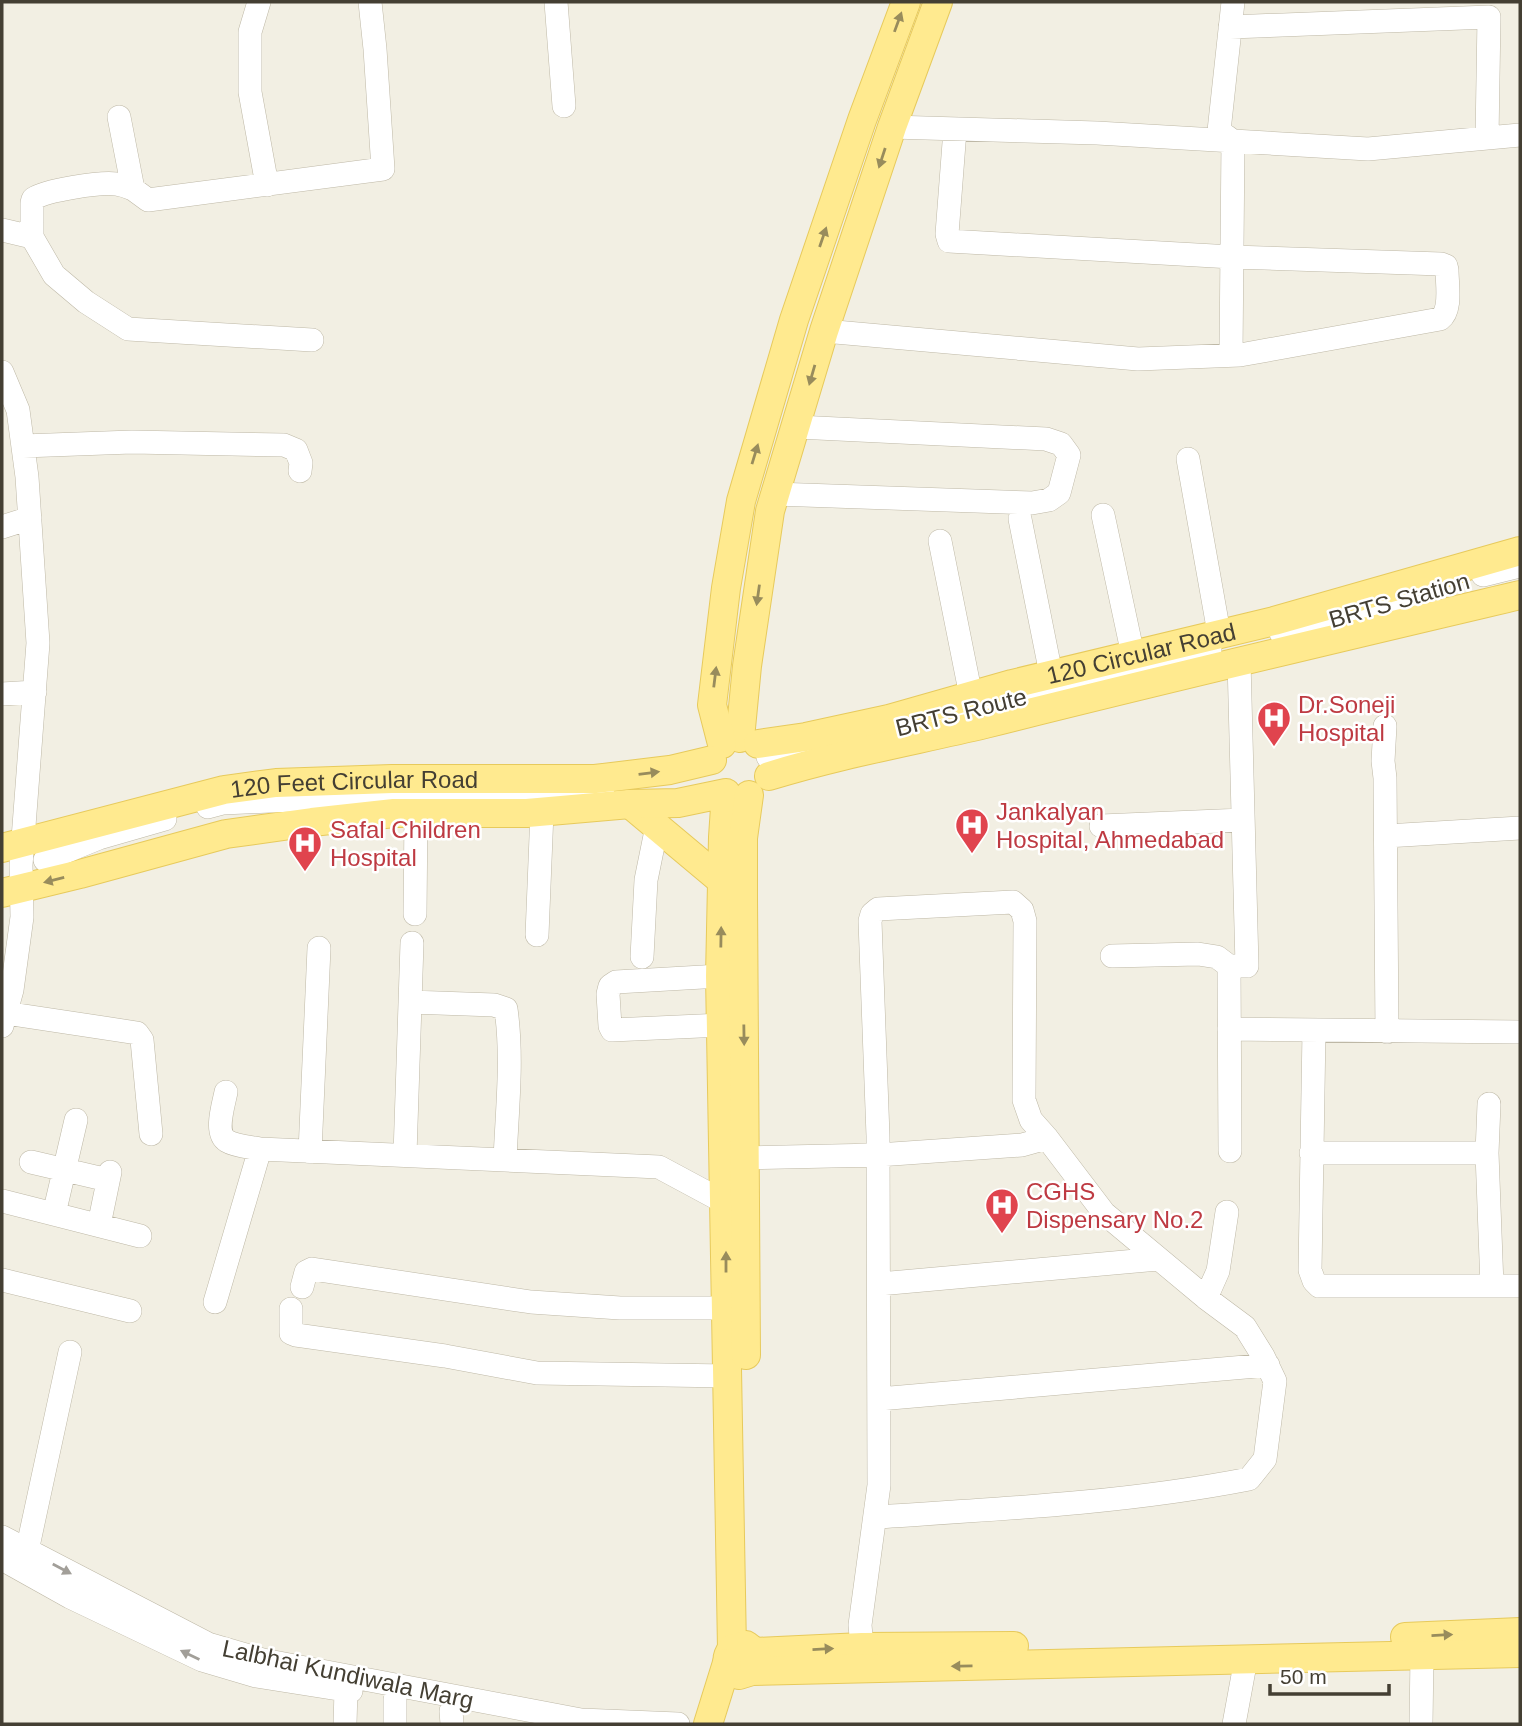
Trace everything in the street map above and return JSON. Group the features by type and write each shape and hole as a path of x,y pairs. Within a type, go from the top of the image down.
{"main road":[{"path":"906,2 794,320 741,501 726,588 712,705 745,753 758,791 738,794 713,779 745,753 747,666 770,511 824,331 892,127 938,2"},
{"name":"120 Circular Road","path":"745,753 889,719 1051,674 1275,621 1520,551"},
{"name":"120 Circular Road","path":"745,753 813,762 910,742 1520,595"},
{"name":"120 Feet Circular Road","path":"12,868 71,832 224,790 276,782 595,779 670,770 745,753"},
{"path":"708,1724 743,1659 728,1376 720,976 722,881 738,794"},
{"path":"726,1724 743,1659 745,1158 743,838 738,794"},
{"name":"120 Feet Circular Road","path":"12,868 312,822 416,813 542,812 621,799 678,803 738,794"},
{"path":"621,799 722,881"},
{"path":"743,1659 1202,1653 1520,1632"},
{"path":"743,1659 862,1647 1202,1653 1246,1659 1520,1653"}],"street":[{"path":"259,2 250,32 250,92 267,185"},
{"path":"312,340 128,329 86,302 54,275 32,236 32,203 38,195 66,188 115,183 133,189 148,200 383,169 370,2"},
{"path":"556,2 564,106"},
{"path":"1233,2 1220,131 1233,141"},
{"path":"1230,27 1489,9 1487,138"},
{"path":"119,117 133,189"},
{"path":"892,127 1097,133 1368,149 1520,135"},
{"path":"824,331 1138,359 1231,355 1440,319 1447,309 1447,270 1446,266 1441,264 1232,257 949,241 947,234 955,130"},
{"path":"1231,355 1233,141"},
{"path":"2,230 32,236"},
{"path":"2,372 18,410 23,446 38,643 35,692 12,868 22,917 12,990 4,1020 136,1033 142,1041 151,1134"},
{"path":"775,494 1032,503 1049,500 1059,493 1069,455 1060,444 1046,439 797,428"},
{"path":"23,446 132,442 284,445 296,450 301,463 300,471"},
{"path":"1188,459 1219,633"},
{"path":"1102,514 1133,655"},
{"path":"2,527 30,518"},
{"path":"1020,519 1051,674"},
{"path":"940,541 971,696"},
{"name":"BRTS Station","path":"1316,624 1520,566"},
{"name":"BRTS Station","path":"1316,624 1438,604 1520,583"},
{"name":"BRTS Route","path":"745,753 936,719 1316,624"},
{"path":"1112,956 1198,954 1217,957 1228,966 1247,966 1239,661"},
{"path":"2,694 35,692"},
{"path":"1385,726 1383,761 1387,1031"},
{"path":"12,868 46,860 99,838 223,803 429,794 621,799"},
{"path":"537,935 542,812"},
{"path":"415,914 416,813"},
{"path":"1101,826 1243,820"},
{"path":"642,957 646,880 657,826"},
{"path":"1385,836 1520,828"},
{"path":"862,1647 860,1625 876,1517 879,1399 878,1156 870,932 872,914 878,909 1013,902 1022,910 1025,921 1024,1100 1031,1120 1104,1213 1245,1327 1275,1381 1265,1459 1249,1479 1168,1493 1068,1504 876,1517"},
{"path":"405,1155 412,943"},
{"path":"310,1152 319,948"},
{"path":"1228,966 1230,1151"},
{"path":"720,976 616,982 610,986 608,994 612,1030 722,1026"},
{"path":"410,1003 494,1005 506,1009 510,1048 505,1160"},
{"path":"1229,1029 1520,1032"},
{"path":"1314,1031 1310,1270 1314,1280 1319,1286 1520,1286"},
{"path":"226,1092 222,1135 227,1141 260,1149 659,1167 726,1203"},
{"path":"1489,1104 1487,1153 1492,1286"},
{"path":"54,1214 76,1120"},
{"path":"745,1158 878,1156 1022,1145 1047,1138"},
{"path":"215,1302 260,1149"},
{"path":"1311,1153 1487,1153"},
{"path":"31,1161 64,1170 109,1176 99,1225"},
{"path":"2,1201 140,1236"},
{"path":"1206,1298 1218,1271 1227,1212"},
{"path":"879,1284 1158,1259"},
{"path":"302,1287 306,1272 312,1269 531,1302 620,1308 726,1308"},
{"path":"2,1280 130,1311"},
{"path":"291,1309 291,1333 296,1335 445,1356 537,1373 728,1376"},
{"path":"27,1551 70,1352"},
{"path":"879,1399 1268,1365"},
{"name":"Lalbhai Kundiwala Marg","path":"2,1537 208,1644 452,1718 519,1724"},
{"name":"Lalbhai Kundiwala Marg","path":"2,1559 70,1597 202,1660 256,1676 334,1683 581,1722 678,1724"},
{"path":"1421,1724 1422,1655"},
{"path":"1234,1724 1246,1659"},
{"path":"334,1683 345,1724"},
{"path":"395,1700 396,1724"}],"place":[{"name":"Dr.Soneji Hospital","path":"1274,748"},
{"name":"Jankalyan Hospital, Ahmedabad","path":"972,855"},
{"name":"Safal Children Hospital","path":"305,873"},
{"name":"CGHS Dispensary No.2","path":"1002,1235"}]}
